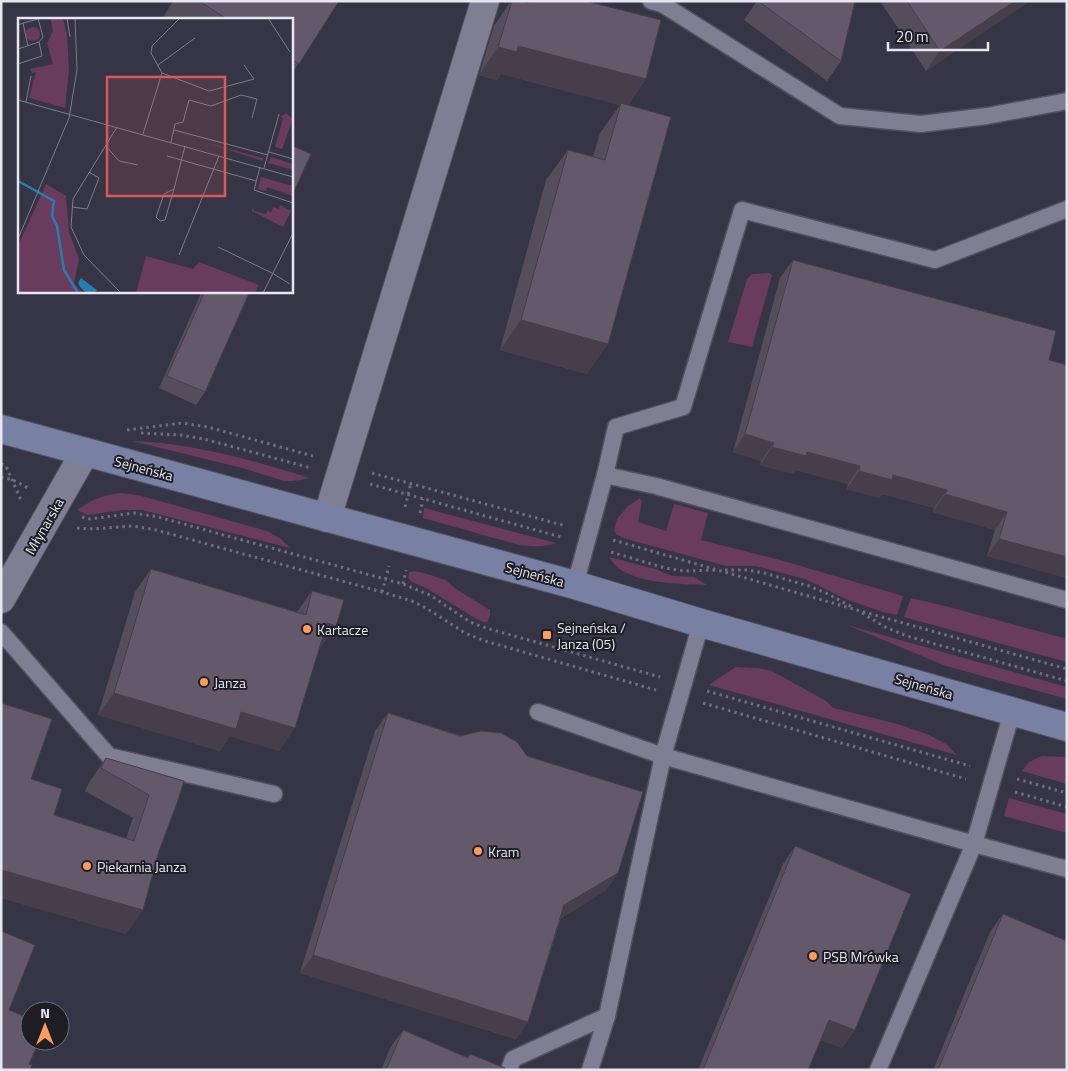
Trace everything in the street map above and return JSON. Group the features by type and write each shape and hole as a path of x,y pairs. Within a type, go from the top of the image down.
{"street":[{"path":"327,518 485,1"},
{"name":"Sejneńska","path":"1,429 575,585 701,623 1067,727"},
{"name":"Młynarska","path":"1,599 86,452"}],"lane":[{"path":"651,1 662,4 840,116 921,124 987,116 1067,101"},
{"path":"575,585 616,427 684,407 742,210 935,260 1067,209"},
{"path":"605,475 656,486 1067,600"},
{"path":"590,1070 607,1016 663,756 701,623"},
{"path":"1,632 109,756 274,794"},
{"path":"538,712 663,756 1067,869"},
{"path":"878,1070 974,844 1012,712"},
{"path":"509,1070 512,1059 607,1016"}],"path":[{"path":"126,430 182,423 208,427 1067,669"},
{"path":"1,464 6,466 20,498 53,509 90,519 134,513 158,517 403,584 430,595 470,622 486,628 682,690 993,779 1067,807"},
{"path":"1,477 12,480 53,509 73,528 93,529 133,526 156,530 412,601 465,633 484,641 682,690 993,779 1067,793"}],"shaded area":[{"path":"769,273 772,275 752,347 728,342 747,279 752,274"},
{"path":"132,441 155,442 200,449 244,459 310,478 284,481 246,469"},
{"path":"122,493 138,495 267,531 281,539 290,548 142,510 123,510 88,515 77,510 98,498"},
{"path":"640,498 642,502 638,522 666,531 674,504 708,513 701,540 787,562 903,596 897,615 848,600 805,579 755,566 726,566 623,538 616,534 614,530 617,519 628,506"},
{"path":"424,508 556,543 542,546 519,545 423,518"},
{"path":"609,557 655,569 672,576 694,577 707,585 647,580 624,572"},
{"path":"415,571 445,580 490,610 487,622 475,618 426,588 412,582 408,578 409,572"},
{"path":"911,598 1067,639 1067,662 904,617"},
{"path":"847,625 1067,687 1067,699 946,666"},
{"path":"736,667 759,668 772,671 826,701 833,708 901,725 929,735 946,744 957,755 709,685"},
{"path":"1042,756 1067,757 1067,784 1022,771 1029,762"},
{"path":"1009,798 1067,814 1067,833 1004,816"}],"building":[{"path":"199,1 339,1 299,64 292,60 292,18 225,18"},
{"path":"512,1 528,3 528,1 586,1 661,20 646,79 518,46 517,52 498,47"},
{"path":"758,1 855,1 841,61"},
{"path":"907,1 1015,1 940,51"},
{"path":"621,103 671,117 608,344 521,320 568,150 605,160"},
{"path":"292,145 311,154 292,196"},
{"path":"793,260 1056,331 1049,360 1067,365 1067,557 999,539 1007,512 945,494 947,490 893,475 892,480 859,471 860,466 807,452 806,456 772,447 774,443 745,434"},
{"path":"205,292 250,292 205,392 167,376"},
{"name":"Janza","path":"151,569 306,615 312,591 344,600 336,626 327,623 295,728 241,712 236,729 114,693"},
{"path":"1,703 52,719 31,779 62,789 54,815 134,841 149,795 101,768 106,758 184,781 159,851 143,910 1,870"},
{"name":"Kram","path":"388,713 460,736 481,731 501,733 517,742 527,756 643,792 618,873 564,905 528,1022 313,955"},
{"name":"PSB Mrówka","path":"795,846 911,894 855,1030 829,1020 808,1070 703,1070"},
{"path":"1003,914 1067,941 1067,1070 938,1070"},
{"path":"1,931 35,945 9,1010 20,1015 20,1051 35,1051 29,1064 32,1065 30,1070 1,1070"},
{"path":"403,1030 468,1058 470,1054 505,1068 504,1070 386,1070"}],"place":[{"name":"Kartacze","path":"307,629"},
{"name":"Sejneńska / Janza (05)","path":"547,635"},
{"name":"Janza","path":"204,682"},
{"name":"Kram","path":"478,851"},
{"name":"Piekarnia Janza","path":"87,866"},
{"name":"PSB Mrówka","path":"813,956"}]}
